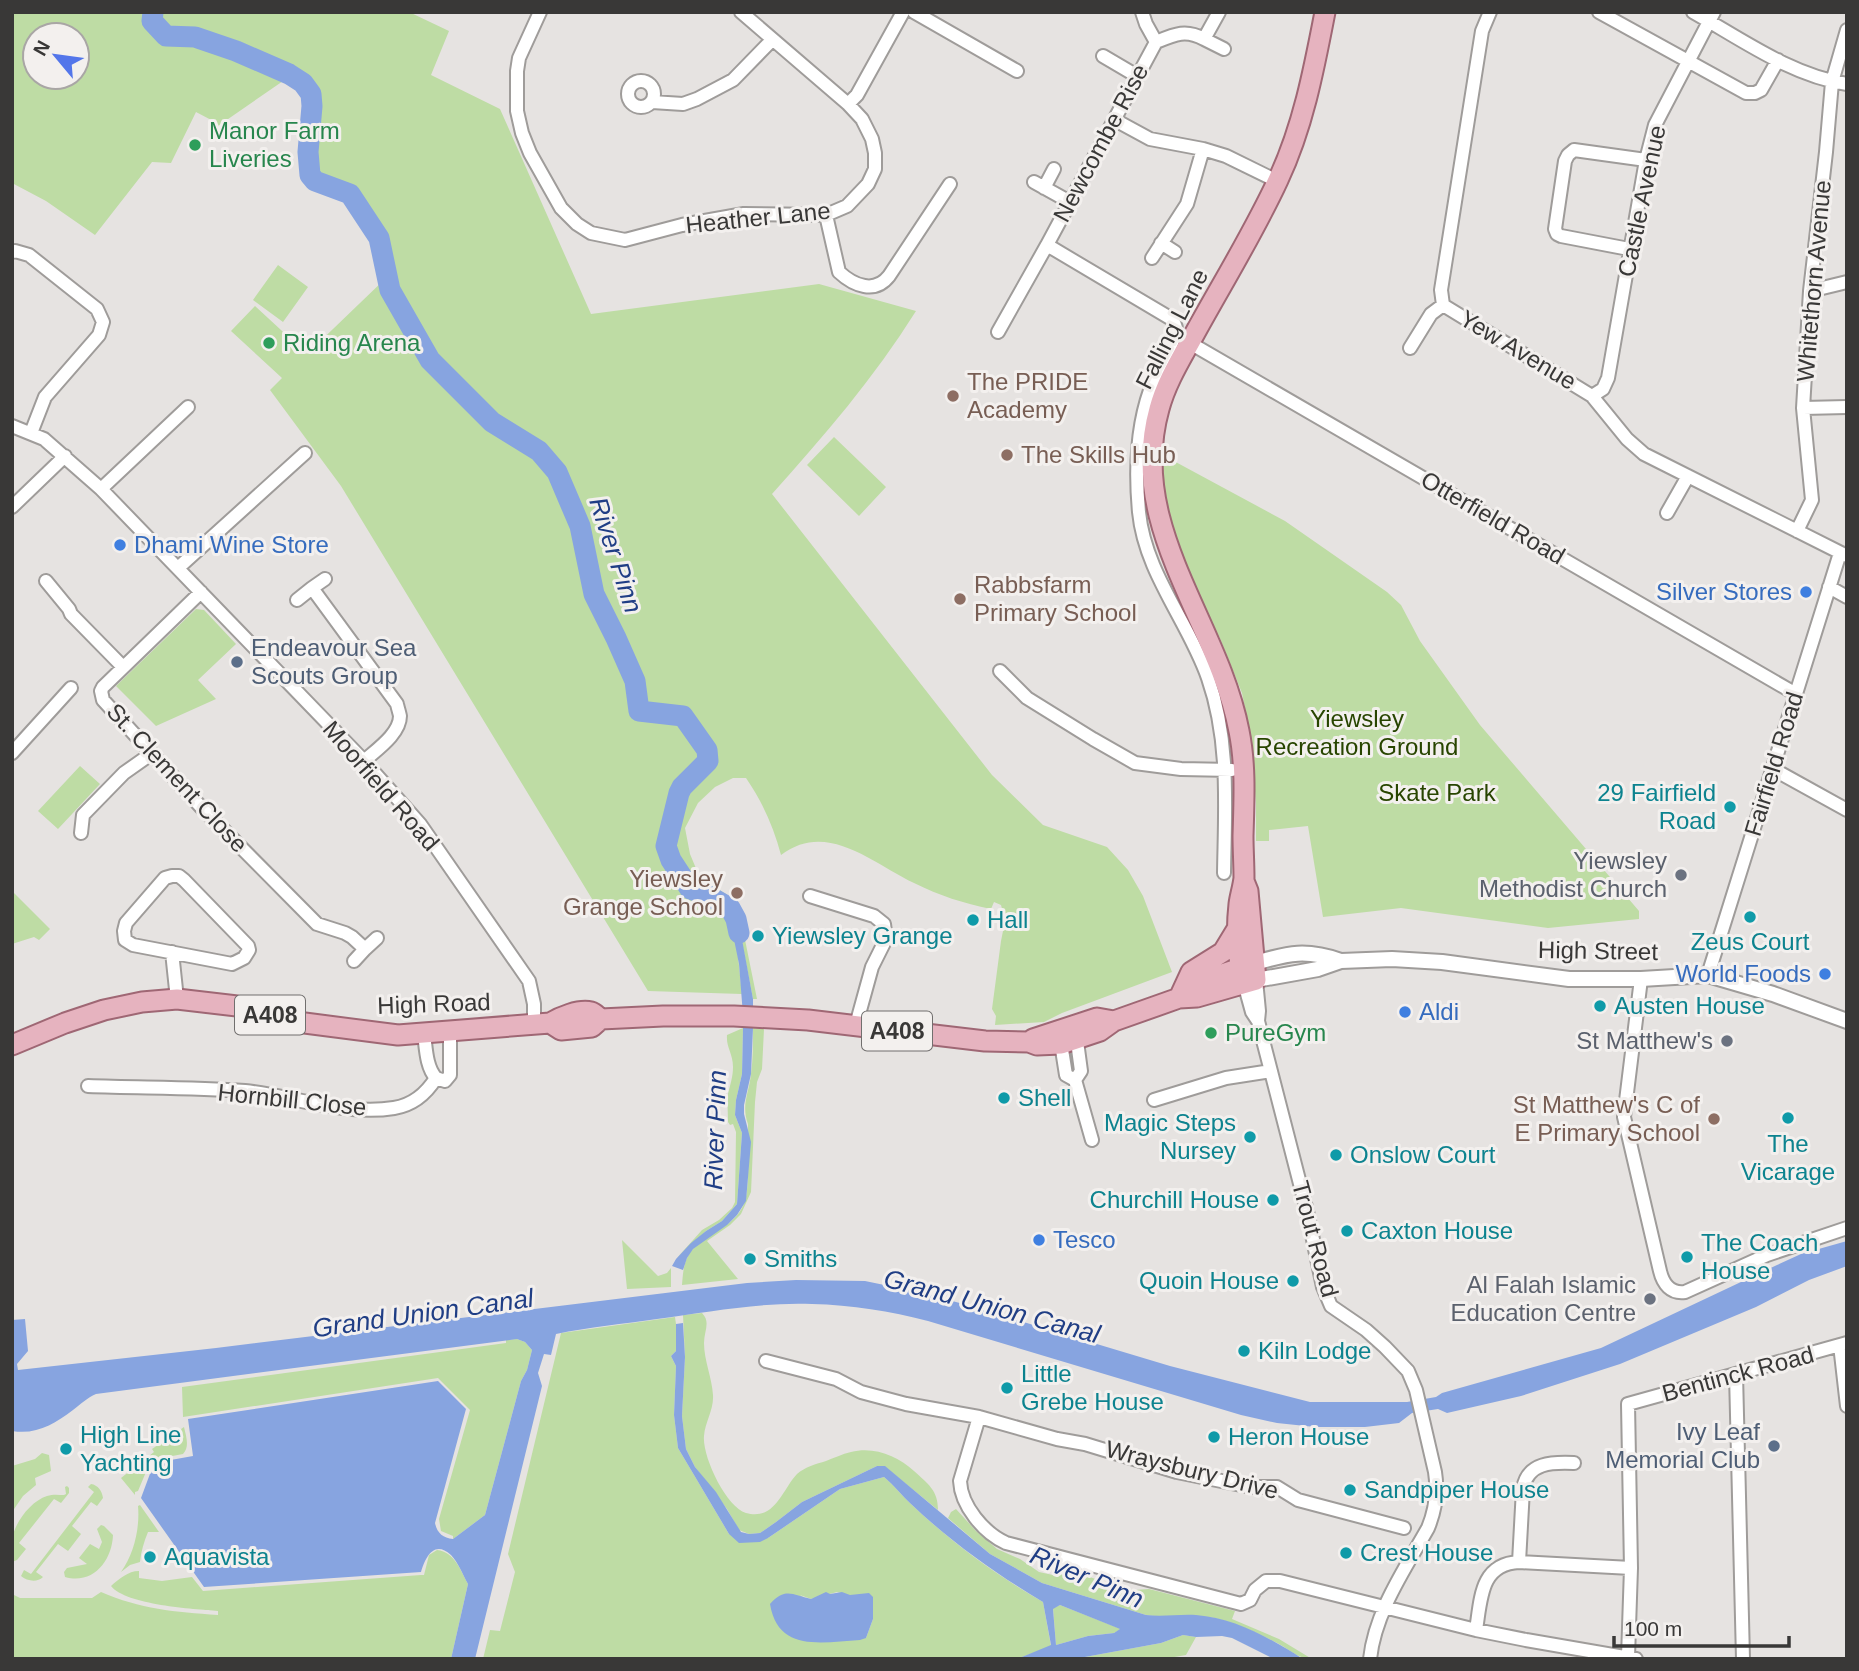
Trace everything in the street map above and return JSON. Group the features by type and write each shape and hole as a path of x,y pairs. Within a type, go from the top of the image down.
{"main road":[{"name":"Falling Lane","path":"1249,973 1251,938 1248,891 1244,881 1234,770 1239,729 1213,652 1170,553 1159,516 1153,485 1153,439 1158,410 1183,338 1277,181 1293,143 1303,113 1325,12"},
{"name":"Falling Lane","path":"1244,881 1237,929 1249,973"},
{"path":"1179,998 1191,972 1223,952 1237,929"},
{"name":"High Street","path":"601,1019 663,1016 765,1017 985,1041 1029,1042 1037,1037 1068,1035 1097,1018 1114,1021 1179,998 1193,984 1249,973"},
{"name":"High Road","path":"12,1045 104,1010 142,1002 177,999 237,1006 297,1022 398,1035 542,1023 565,1014 591,1012 601,1019"}],"street":[{"path":"741,12 848,104 857,95 903,12"},
{"path":"914,12 1017,71"},
{"name":"Newcombe Rise","path":"1142,12 1156,42"},
{"path":"1219,12 1205,39 1224,50"},
{"name":"Yew Avenue","path":"1490,12 1482,31 1441,290 1443,305 1592,396 1627,439 1644,454 1844,555"},
{"path":"1599,12 1746,93 1761,90 1777,60"},
{"path":"1692,12 1712,17 1777,60 1803,73 1847,84"},
{"name":"Heather Lane","path":"537,13 519,58 517,111 522,133 530,153 561,208 577,224 592,233 625,240 682,225 744,214 826,215 847,206 868,184 875,169 872,139 862,119 848,104"},
{"name":"Castle Avenue","path":"1592,396 1603,389 1608,378 1629,249 1646,160 1656,125 1712,17"},
{"name":"Whitethorn Avenue","path":"1797,531 1812,500 1803,408 1810,291 1832,82 1847,30"},
{"name":"Newcombe Rise","path":"998,331 1156,42 1185,33 1205,39"},
{"path":"652,102 683,104 697,99 733,80 772,40"},
{"path":"1103,56 1137,76"},
{"path":"1115,120 1150,139 1226,156 1277,181"},
{"path":"1152,258 1187,204 1203,149"},
{"path":"1629,249 1557,234 1555,229 1565,161 1574,150 1646,160"},
{"path":"1054,169 1039,185 1070,202"},
{"path":"826,215 839,272 845,278 866,286 884,284 950,184"},
{"path":"1161,243 1175,252"},
{"path":"1046,245 1170,318 1183,338"},
{"path":"12,252 29,255 97,309 103,322 99,335 45,397 31,433"},
{"path":"1810,291 1847,282"},
{"path":"1410,348 1431,314 1443,305"},
{"name":"Otterfield Road","path":"1183,338 1796,694"},
{"path":"101,489 188,407"},
{"path":"1803,408 1847,407"},
{"name":"Moorfield Road","path":"12,426 44,439 101,489 364,761 420,824 529,981 542,1023"},
{"path":"178,568 305,453"},
{"path":"12,507 65,456"},
{"path":"1667,513 1688,476"},
{"name":"Fairfield Road","path":"1708,975 1829,587 1844,555"},
{"path":"297,600 325,579"},
{"path":"46,581 71,614 123,667"},
{"path":"1829,587 1847,597"},
{"path":"312,588 397,704 400,715 393,733 364,761"},
{"name":"St. Clement Close","path":"201,592 102,689 102,698 151,754 317,924 345,933 365,949"},
{"path":"1000,671 1027,698 1135,763 1181,769 1234,770"},
{"path":"12,753 71,688"},
{"path":"81,834 83,815 124,773 151,754"},
{"path":"1773,769 1847,810"},
{"name":"Falling Lane","path":"1224,873 1234,770"},
{"path":"172,876 179,876 184,880 249,950 244,957 232,964 172,952 133,945 125,940 124,931 126,923 165,878 172,876"},
{"path":"810,896 874,916 882,921 886,928 886,939 872,967 856,1025"},
{"path":"354,961 377,938"},
{"path":"172,952 177,999"},
{"name":"High Street","path":"1249,973 1283,955 1305,952 1341,961 1418,960 1569,979 1708,975 1773,994 1847,1021"},
{"name":"Trout Road","path":"1249,973 1252,1012 1258,1021 1271,1071 1323,1287 1331,1306 1385,1346 1408,1371 1416,1390 1437,1480 1433,1516 1384,1608 1374,1634 1370,1659"},
{"path":"1641,979 1624,1117 1660,1271 1668,1287 1677,1293 1685,1292 1767,1255 1847,1228"},
{"name":"Hornbill Close","path":"88,1086 245,1091 352,1108 405,1106 424,1094 436,1078 445,1081 450,1075 450,1031"},
{"path":"424,1034 429,1067 436,1078"},
{"path":"1068,1035 1081,1071 1075,1080 1092,1140"},
{"path":"1154,1100 1226,1078 1271,1071"},
{"path":"1843,1344 1847,1406"},
{"name":"Bentinck Road","path":"1631,1568 1628,1404 1843,1344"},
{"name":"Wraysbury Drive","path":"766,1361 836,1379 861,1392 1085,1444 1177,1472 1251,1487 1277,1487 1298,1500 1404,1528"},
{"path":"1736,1374 1743,1659"},
{"path":"979,1418 960,1481 961,1490 967,1504 994,1536 1006,1543 1241,1604 1250,1600 1260,1584 1271,1580 1476,1630 1632,1658 1631,1568 1519,1562 1502,1565 1489,1575 1482,1595 1476,1630"},
{"path":"1519,1562 1523,1489 1526,1479 1543,1464 1574,1463"}],"green space":[{"path":"12,12 149,12 151,27 156,32 168,37 190,40 192,31 168,33 160,24 156,12 409,12 449,31 431,75 500,109 591,314 819,284 916,311 848,406 772,494 992,775 1043,825 1107,847 1128,870 1143,896 1172,972 1044,1022 995,1025 996,1016 992,1009 1001,941 1003,931 1007,927 1001,905 994,902 991,909 961,902 914,883 849,848 832,843 798,845 781,855 767,815 752,787 746,778 733,778 715,787 698,803 685,828 690,854 700,878 735,903 757,999 753,999 736,911 733,906 711,896 725,907 733,925 742,994 648,991 341,486 270,390 282,378 231,331 255,306 307,354 386,278 374,239 349,197 316,187 306,176 307,96 299,85 286,79 218,126 196,112 171,163 152,162 95,235 46,201 12,183"},
{"name":"Riding Arena","path":"278,265 308,287 283,322 253,300"},
{"path":"834,437 886,487 859,516 807,465"},
{"name":"Yiewsley Recreation Ground","path":"1159,453 1285,521 1387,592 1401,605 1420,641 1480,725 1639,911 1639,919 1548,928 1401,908 1323,917 1308,826 1269,830 1269,841 1256,841 1251,739 1242,693 1167,523"},
{"path":"196,609 204,610 236,644 198,680 216,699 156,726 116,686"},
{"path":"80,766 100,784 58,829 38,811"},
{"path":"12,891 50,929 39,940 34,937 12,944"},
{"path":"743,1028 742,1074 735,1115 742,1133 737,1204 722,1221 706,1231 676,1259 702,1230 719,1220 735,1202 736,1132 733,1124 728,1122 728,1094 733,1067 727,1035"},
{"path":"753,1028 764,1029 762,1069 757,1082 755,1102 751,1192 741,1214 707,1241 738,1279 682,1285 684,1266 689,1254 702,1241 733,1220 746,1198 748,1124 745,1105 752,1068"},
{"path":"622,1240 658,1276 667,1273 671,1268 671,1287 627,1289"},
{"path":"702,1313 707,1323 704,1349 713,1395 704,1445 717,1480 738,1509 746,1513 764,1513 777,1502 797,1474 804,1469 848,1453 868,1450 893,1457 914,1471 934,1492 938,1510 884,1466 877,1466 802,1502 760,1533 749,1534 739,1530 727,1509 695,1467 686,1449 682,1416 685,1357 683,1315"},
{"path":"675,1317 676,1351 671,1356 676,1366 674,1415 678,1448 729,1534 768,1538 840,1489 884,1477 958,1545 1043,1602 1051,1646 1017,1659 483,1659 490,1630 500,1631 515,1572 508,1554 561,1333","holes":["837,1592 857,1595 873,1619 866,1638 800,1595 811,1599"]},
{"path":"517,1339 525,1342 532,1350 485,1515 453,1539 453,1536 441,1531 439,1519 470,1410 438,1378 183,1417 182,1387 506,1343 506,1340"},
{"path":"184,1427 187,1441 183,1454 151,1460 135,1495 121,1478 154,1452 152,1449"},
{"path":"42,1453 49,1455 51,1471 35,1478 36,1485 23,1496 12,1512 12,1466 35,1459"},
{"path":"91,1484 99,1489 103,1498 97,1506 91,1502 72,1526 81,1534 68,1551 58,1544 36,1572 43,1577 41,1579 32,1581 21,1576 24,1570 31,1574 94,1492 88,1487"},
{"path":"67,1486 69,1493 61,1503 54,1499 19,1543 26,1549 12,1562 12,1539 16,1526 25,1513 35,1502 49,1495 66,1494"},
{"path":"140,1505 159,1532 148,1532 140,1562 121,1572 135,1540"},
{"path":"956,1509 997,1549 1020,1559 1039,1572 1053,1575 1078,1573 1116,1586 1135,1590 1149,1589 1235,1611 1232,1619 1279,1639 1312,1659 1302,1657 1261,1635 1222,1620 1203,1616 1146,1615 1042,1583 990,1554 948,1518"},
{"path":"101,1525 113,1535 105,1562 92,1574 84,1577 65,1577 67,1568 87,1564 79,1558 90,1544 99,1549 102,1542 97,1529"},
{"path":"437,1550 453,1558 468,1584 451,1659 12,1659 12,1594 20,1598 92,1598 101,1592 158,1609 218,1615 218,1611 145,1602 131,1598 111,1586 135,1571 139,1571 139,1578 162,1581 192,1577 203,1591 424,1575 429,1555"},
{"path":"1060,1605 1121,1629 1114,1633 1088,1636 1056,1645 1053,1608"},
{"path":"1183,1635 1196,1637 1186,1655 1163,1659 1074,1659 1161,1643"}],"water":[{"path":"733,906 753,999 753,1016 743,1015 739,964 728,910"},
{"path":"743,1028 753,1028 751,1074 744,1105 751,1142 746,1201 727,1225 693,1249 683,1270 672,1266 676,1259 691,1243 722,1221 737,1204 742,1133 735,1115 742,1074"},
{"path":"1847,1241 1847,1266 1809,1280 1756,1307 1620,1364 1521,1396 1447,1413 1438,1409 1412,1413 1399,1423 1365,1427 1315,1427 1277,1423 1241,1415 928,1321 856,1307 812,1304 754,1306 556,1334 551,1355 544,1354 538,1373 542,1386 475,1659 451,1659 468,1584 456,1561 445,1551 440,1549 431,1552 421,1572 204,1587 141,1498 154,1463 193,1456 188,1419 438,1381 466,1409 435,1523 441,1534 453,1539 485,1515 532,1350 525,1342 517,1339 96,1394 45,1427 12,1431 12,1320 25,1319 28,1351 17,1364 18,1370 747,1283 796,1280 865,1281 923,1293 1170,1366 1310,1402 1407,1402 1436,1397 1442,1393 1601,1348 1801,1254"},
{"path":"683,1323 685,1357 682,1416 686,1449 695,1467 716,1492 741,1532 760,1533 802,1502 877,1466 885,1466 990,1554 1042,1583 1146,1615 1196,1615 1225,1620 1265,1637 1303,1659 1274,1659 1232,1638 1222,1636 1183,1635 1161,1643 1074,1659 1017,1659 1051,1645 1043,1602 958,1544 926,1518 884,1477 840,1489 760,1542 739,1543 729,1534 678,1448 674,1415 676,1366 671,1356 676,1351 676,1324","holes":["1060,1605 1120,1629 1114,1633 1088,1636 1056,1645 1053,1609"]},
{"path":"826,1592 850,1595 869,1593 873,1597 873,1619 866,1638 831,1642 804,1641 782,1631 770,1604 775,1599 789,1594 811,1599"}],"waterway":[{"name":"River Pinn","path":"153,12 152,21 166,36 195,37 236,51 303,83 311,94 312,106 308,152 310,175 315,181 350,194 379,238 390,290 430,360 492,422 539,451 557,472 580,526 594,594 635,681 639,711 683,716 707,750 708,761 679,793 666,846 671,860 690,889 730,908 739,933"}],"place":[{"name":"Manor Farm Liveries","path":"195,145"},
{"name":"Riding Arena","path":"269,343"},
{"name":"The PRIDE Academy","path":"953,396"},
{"name":"The Skills Hub","path":"1007,455"},
{"name":"Dhami Wine Store","path":"120,545"},
{"name":"Silver Stores","path":"1806,592"},
{"name":"Rabbsfarm Primary School","path":"960,599"},
{"name":"Endeavour Sea Scouts Group","path":"237,662"},
{"name":"29 Fairfield Road","path":"1730,807"},
{"name":"Yiewsley Methodist Church","path":"1681,875"},
{"name":"Yiewsley Grange School","path":"737,893"},
{"name":"Zeus Court","path":"1750,917"},
{"name":"Hall","path":"973,920"},
{"name":"Yiewsley Grange","path":"758,936"},
{"name":"World Foods","path":"1825,974"},
{"name":"Austen House","path":"1600,1006"},
{"name":"Aldi","path":"1405,1012"},
{"name":"PureGym","path":"1211,1033"},
{"name":"St Matthew's","path":"1727,1041"},
{"name":"Shell","path":"1004,1098"},
{"name":"The Vicarage","path":"1788,1118"},
{"name":"St Matthew's C of E Primary School","path":"1714,1119"},
{"name":"Magic Steps Nursey","path":"1250,1137"},
{"name":"Onslow Court","path":"1336,1155"},
{"name":"Churchill House","path":"1273,1200"},
{"name":"Caxton House","path":"1347,1231"},
{"name":"Tesco","path":"1039,1240"},
{"name":"The Coach House","path":"1687,1257"},
{"name":"Smiths","path":"750,1259"},
{"name":"Quoin House","path":"1293,1281"},
{"name":"Al Falah Islamic Education Centre","path":"1650,1299"},
{"name":"Kiln Lodge","path":"1244,1351"},
{"name":"Little Grebe House","path":"1007,1388"},
{"name":"Heron House","path":"1214,1437"},
{"name":"Ivy Leaf Memorial Club","path":"1774,1446"},
{"name":"High Line Yachting","path":"66,1449"},
{"name":"Sandpiper House","path":"1350,1490"},
{"name":"Crest House","path":"1346,1553"},
{"name":"Aquavista","path":"150,1557"}],"park label":[{"name":"Skate Park","path":"1437,793"}],"water label":[{"name":"Grand Union Canal","path":"992,1306"},
{"name":"Grand Union Canal","path":"423,1313"}]}
